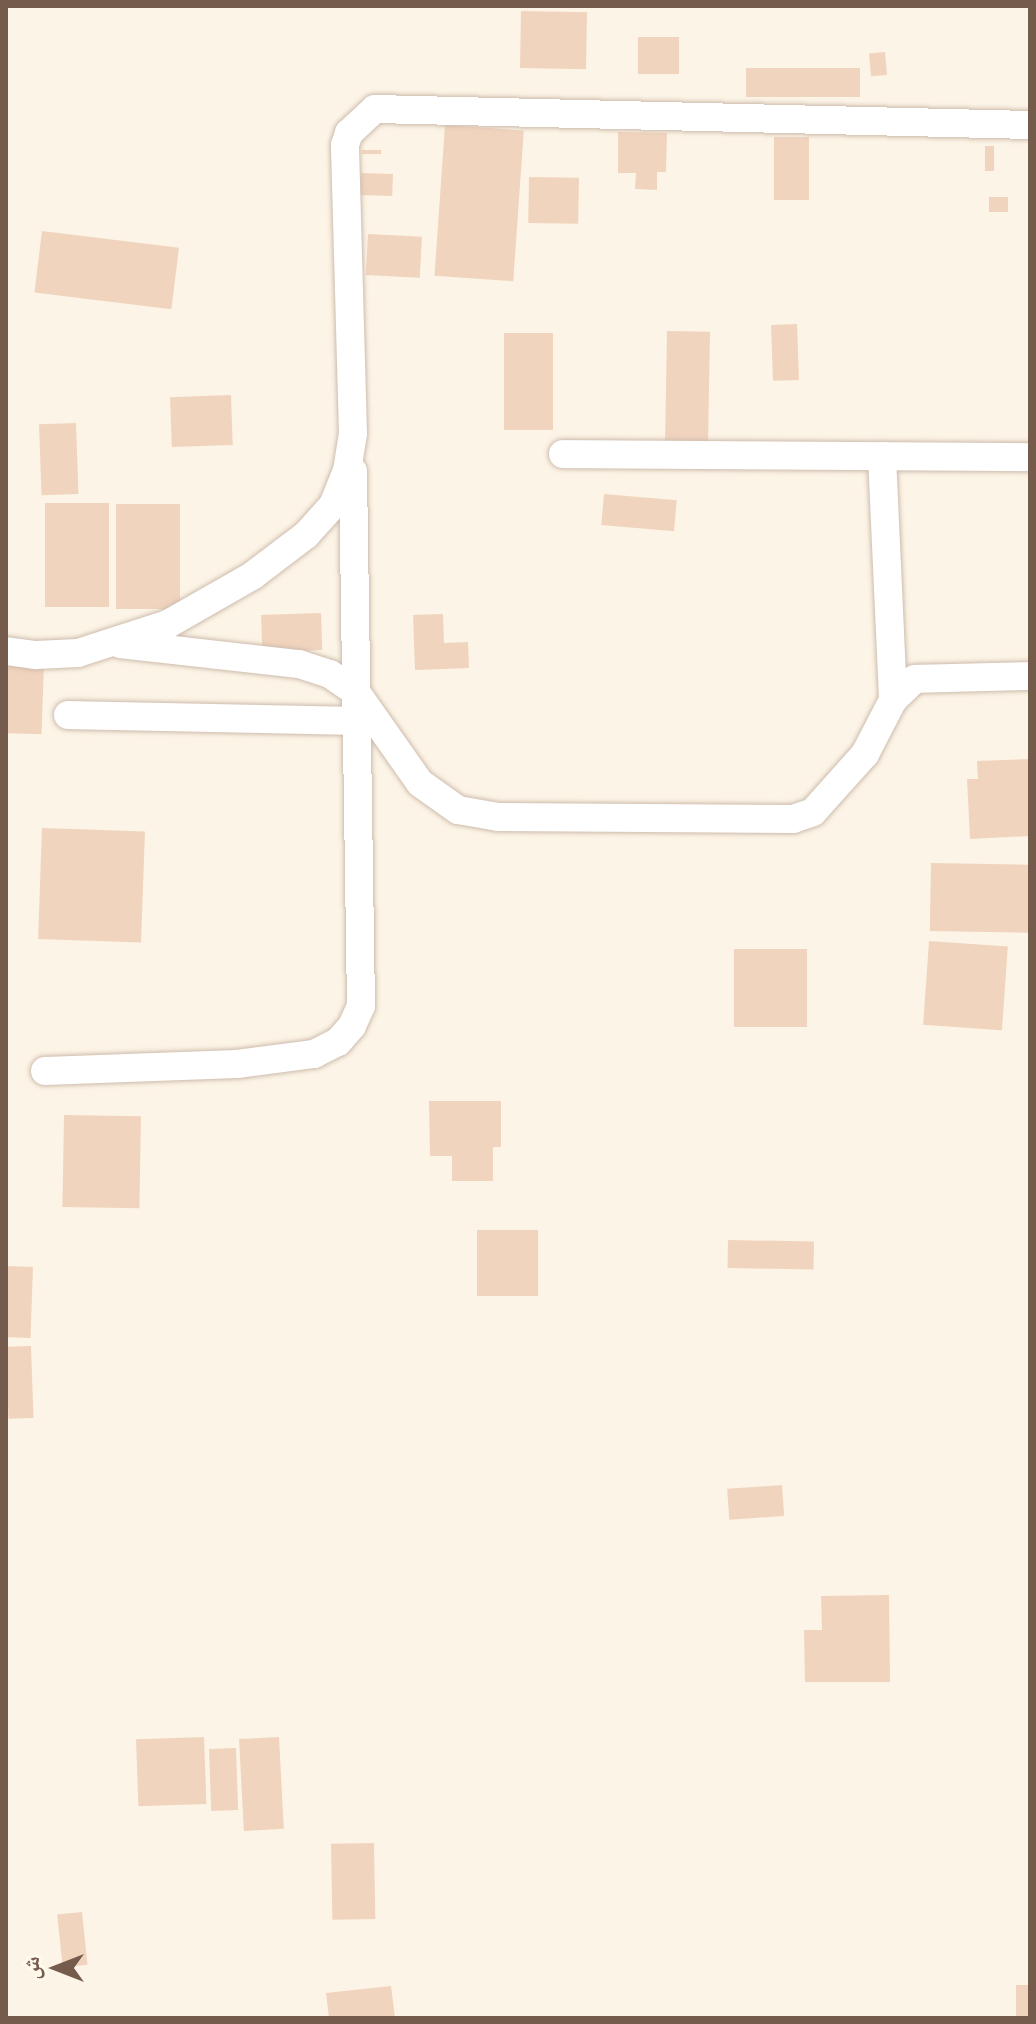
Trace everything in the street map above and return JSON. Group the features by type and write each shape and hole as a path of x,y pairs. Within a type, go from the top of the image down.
{"street":[{"path":"45,1071 237,1064 314,1054 345,1034 361,1006 353,434 345,145 349,133 375,109 1030,125"},
{"path":"6,651 36,655 78,653 115,644 168,624 228,590 306,535 333,505 347,471 353,434"},
{"path":"563,454 1030,457"},
{"path":"882,456 893,700"},
{"path":"115,644 299,664 330,674 356,692 420,783 458,810 498,817 793,819 813,812 865,754 893,700 915,679 1030,676"},
{"path":"68,715 357,721"}],"building":[{"path":"521,11 587,12 586,69 520,68"},
{"path":"638,37 679,37 679,74 638,74"},
{"path":"885,52 887,75 871,76 869,53"},
{"path":"746,68 860,68 860,97 746,97"},
{"path":"445,125 524,131 513,281 434,276"},
{"path":"618,132 667,133 666,172 657,172 657,190 635,189 636,173 618,173"},
{"path":"774,137 809,137 809,200 774,200"},
{"path":"985,146 994,146 994,171 985,171"},
{"path":"362,150 381,150 381,154 362,154"},
{"path":"361,173 393,174 392,196 360,195"},
{"path":"529,177 579,178 578,224 528,223"},
{"path":"989,197 1008,197 1008,212 989,212"},
{"path":"42,231 179,248 171,309 34,293"},
{"path":"368,234 422,237 420,278 366,275"},
{"path":"797,324 799,380 773,381 771,325"},
{"path":"667,331 710,332 708,442 665,441"},
{"path":"504,333 553,333 553,430 504,430"},
{"path":"231,395 233,445 172,447 170,397"},
{"path":"76,423 78,494 42,495 39,424"},
{"path":"604,494 677,500 674,531 601,525"},
{"path":"45,503 109,503 109,607 45,607"},
{"path":"116,504 180,504 180,609 116,609"},
{"path":"321,613 322,650 262,652 261,615"},
{"path":"443,614 444,643 468,642 469,668 415,670 413,615"},
{"path":"6,663 44,664 42,734 6,733"},
{"path":"1030,759 1030,836 970,839 967,779 978,779 977,761"},
{"path":"42,828 145,832 141,943 38,939"},
{"path":"931,863 1030,865 1029,933 930,931"},
{"path":"929,941 1008,947 1002,1030 923,1025"},
{"path":"734,949 807,949 807,1027 734,1027"},
{"path":"429,1101 501,1101 501,1147 493,1147 493,1181 452,1181 452,1156 430,1156"},
{"path":"64,1115 141,1116 139,1208 62,1207"},
{"path":"477,1230 538,1230 538,1296 477,1296"},
{"path":"728,1240 814,1242 813,1269 728,1268"},
{"path":"6,1266 33,1267 31,1338 6,1337"},
{"path":"31,1346 34,1418 9,1419 6,1347"},
{"path":"782,1485 784,1516 729,1520 727,1489"},
{"path":"889,1595 890,1682 805,1682 804,1630 822,1630 821,1596"},
{"path":"204,1737 206,1804 138,1806 136,1739"},
{"path":"279,1737 284,1829 244,1831 239,1739"},
{"path":"236,1748 238,1810 211,1811 209,1749"},
{"path":"374,1843 375,1919 332,1920 331,1844"},
{"path":"82,1912 88,1965 63,1967 57,1915"},
{"path":"1016,1985 1030,1985 1030,2018 1016,2018"},
{"path":"391,1986 395,2018 329,2018 326,1993"}]}
